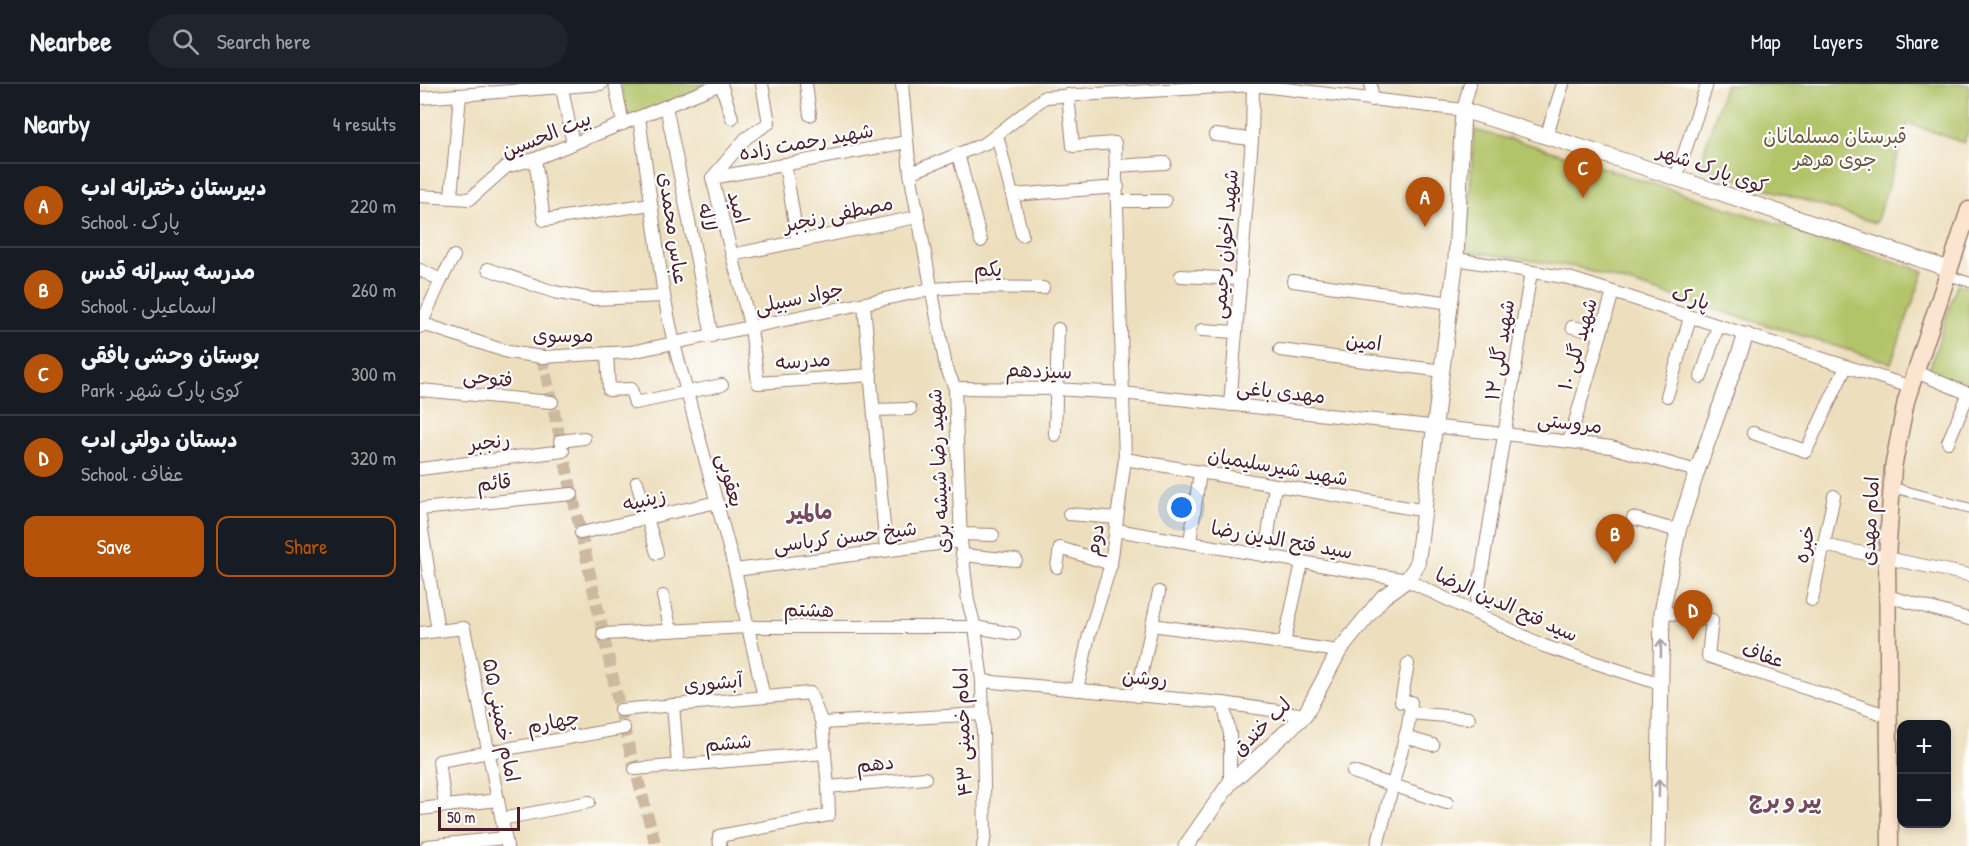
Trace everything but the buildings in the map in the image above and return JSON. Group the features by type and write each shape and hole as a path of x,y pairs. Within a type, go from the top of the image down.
{"main road":[{"name":"امام مهدی","path":"1890,846 1887,558 1894,459 1913,380 1969,210"}],"street":[{"path":"420,98 533,87 562,88 601,84"},
{"path":"615,84 622,124"},
{"path":"721,84 732,118"},
{"name":"بیت الحسین","path":"420,196 470,199 506,167 535,159 721,84"},
{"name":"امید","path":"751,328 712,178 746,138 769,123 762,84"},
{"path":"806,84 810,115"},
{"name":"شهید رضا شیشه بری","path":"902,84 909,173 946,367 955,388 960,538 968,601 975,627"},
{"path":"1371,84 1372,100"},
{"path":"1407,580 1417,565 1426,511 1456,259 1463,110 1470,84"},
{"path":"1545,137 1563,84"},
{"path":"1676,178 1707,84"},
{"path":"909,173 986,143 1044,90 1068,95 1203,85 1253,85 1463,110"},
{"name":"شهید اخوان رحیمی","path":"1230,405 1252,139 1253,85"},
{"path":"562,88 573,144"},
{"path":"451,197 460,95"},
{"name":"دوم","path":"1068,95 1073,146 1115,143 1125,459 1112,539 1111,564 1089,635 1077,690"},
{"name":"لاله","path":"666,106 712,336"},
{"name":"کوی پارک شهر","path":"1463,110 1676,178 1948,272"},
{"name":"عباس محمدی","path":"639,117 664,296 674,344"},
{"path":"997,135 1022,235"},
{"path":"1215,135 1252,139"},
{"name":"شهید رحمت زاده","path":"712,178 907,142"},
{"path":"958,154 981,241"},
{"path":"535,159 544,220 651,204"},
{"path":"1116,166 1165,163"},
{"path":"785,164 798,242"},
{"path":"1013,195 1118,187"},
{"path":"1118,201 1165,201"},
{"name":"مصطفی رنجبر","path":"732,255 917,217"},
{"path":"420,324 454,256"},
{"name":"پارک","path":"1456,259 1569,278 1846,367 1969,394"},
{"path":"488,268 554,292 592,299 664,296"},
{"path":"420,270 441,280"},
{"name":"شهید گلی ۱۲","path":"1475,612 1531,272"},
{"path":"1948,272 1969,282"},
{"path":"1182,276 1240,279"},
{"path":"1293,281 1451,303"},
{"name":"یکم","path":"932,289 1043,288"},
{"name":"جواد سبیلی","path":"674,344 932,289"},
{"name":"شهید گلی ۱۰","path":"1569,442 1613,292"},
{"path":"864,303 886,549"},
{"path":"1667,396 1690,318"},
{"name":"موسوی","path":"420,324 508,351 542,357 631,352 674,344"},
{"path":"1701,377 1718,326"},
{"path":"1572,327 1601,333"},
{"name":"مدرسه","path":"751,328 758,383 871,375"},
{"path":"1055,435 1058,329"},
{"path":"1202,330 1236,332"},
{"path":"1658,846 1662,612 1678,531 1746,335"},
{"name":"یعقوبی","path":"674,344 735,570 764,697"},
{"name":"امین","path":"1280,350 1443,371"},
{"path":"607,353 609,390 632,389 636,403 723,385"},
{"path":"1753,433 1806,451 1846,367"},
{"name":"سیزدهم","path":"955,388 1055,389 1122,393"},
{"name":"فتوحی","path":"420,390 552,402"},
{"name":"مهدی باغی","path":"1122,393 1436,428"},
{"path":"1948,442 1969,394"},
{"path":"874,410 910,409"},
{"name":"مروستی","path":"1436,428 1611,447 1697,471"},
{"name":"رنجبر","path":"420,469 561,446 584,438"},
{"name":"شهید شیرسلیمیان","path":"1125,459 1426,511"},
{"path":"1190,542 1200,472"},
{"path":"637,482 657,553"},
{"path":"1264,556 1275,485"},
{"path":"1891,487 1969,508"},
{"name":"قائم","path":"420,508 572,494"},
{"name":"خبره","path":"1812,600 1834,496"},
{"name":"زینبیه","path":"581,533 717,502"},
{"name":"سید فتح الدین رضا","path":"1069,514 1190,542 1407,580"},
{"path":"420,517 438,631 420,633"},
{"path":"1633,518 1678,531"},
{"name":"شیخ حسن کرباسی","path":"735,570 993,535"},
{"path":"1823,545 1969,575"},
{"path":"1057,567 1060,548 1111,564"},
{"path":"962,555 1016,560"},
{"path":"1284,643 1302,563"},
{"name":"سید فتح الدین الرضا","path":"1407,580 1544,646 1661,684"},
{"name":"لب خندق","path":"1186,846 1230,783 1305,716 1339,651 1383,597 1407,580"},
{"path":"1137,696 1159,592"},
{"path":"663,596 671,631"},
{"path":"1887,596 1969,619"},
{"name":"عفاف","path":"1662,612 1712,620 1708,656 1889,716"},
{"path":"1152,625 1339,651"},
{"name":"هشتم","path":"603,634 748,627 975,627 1014,634"},
{"name":"امام خمینی ۴۳","path":"975,627 982,681 984,841"},
{"name":"امام خمینی ۵۵","path":"438,631 464,628 506,842"},
{"path":"1408,664 1401,702 1410,707 1469,718"},
{"name":"روشن","path":"982,681 1223,704 1305,716"},
{"name":"آبشوری","path":"620,710 810,693 822,723"},
{"path":"1223,704 1230,734 1230,783"},
{"path":"674,705 678,765"},
{"path":"1377,846 1405,737 1410,707"},
{"path":"720,846 719,836 829,815 822,723 982,714"},
{"name":"چهارم","path":"445,806 439,761 624,728"},
{"path":"1405,737 1432,745"},
{"name":"ششم","path":"635,769 825,753"},
{"path":"1353,772 1447,802"},
{"name":"دهم","path":"828,787 925,778"},
{"path":"420,808 498,800"},
{"path":"502,819 589,802"},
{"path":"427,846 506,842"}],"green space":[{"path":"621,84 716,84 627,122"},
{"name":"قبرستان مسلمانان جوی هرهر","path":"1725,84 1969,84 1969,129 1964,143 1908,123 1876,223 1699,167"},
{"path":"1474,130 1532,145 1924,271 1891,363 1576,267 1466,251"},
{"path":"1957,284 1969,287 1969,391 1928,373"}],"tunnel":[{"path":"542,357 624,728 656,846"}],"place":[{"name":"بوستان وحشی بافقی","path":"1583,198"},
{"name":"دبیرستان دخترانه ادب","path":"1425,227"},
{"name":"مدرسه پسرانه قدس","path":"1615,564"},
{"name":"دبستان دولتی ادب","path":"1693,640"}],"district":[{"name":"مالمیر","path":"810,511"},
{"name":"پیر و برج","path":"1785,800"}]}
